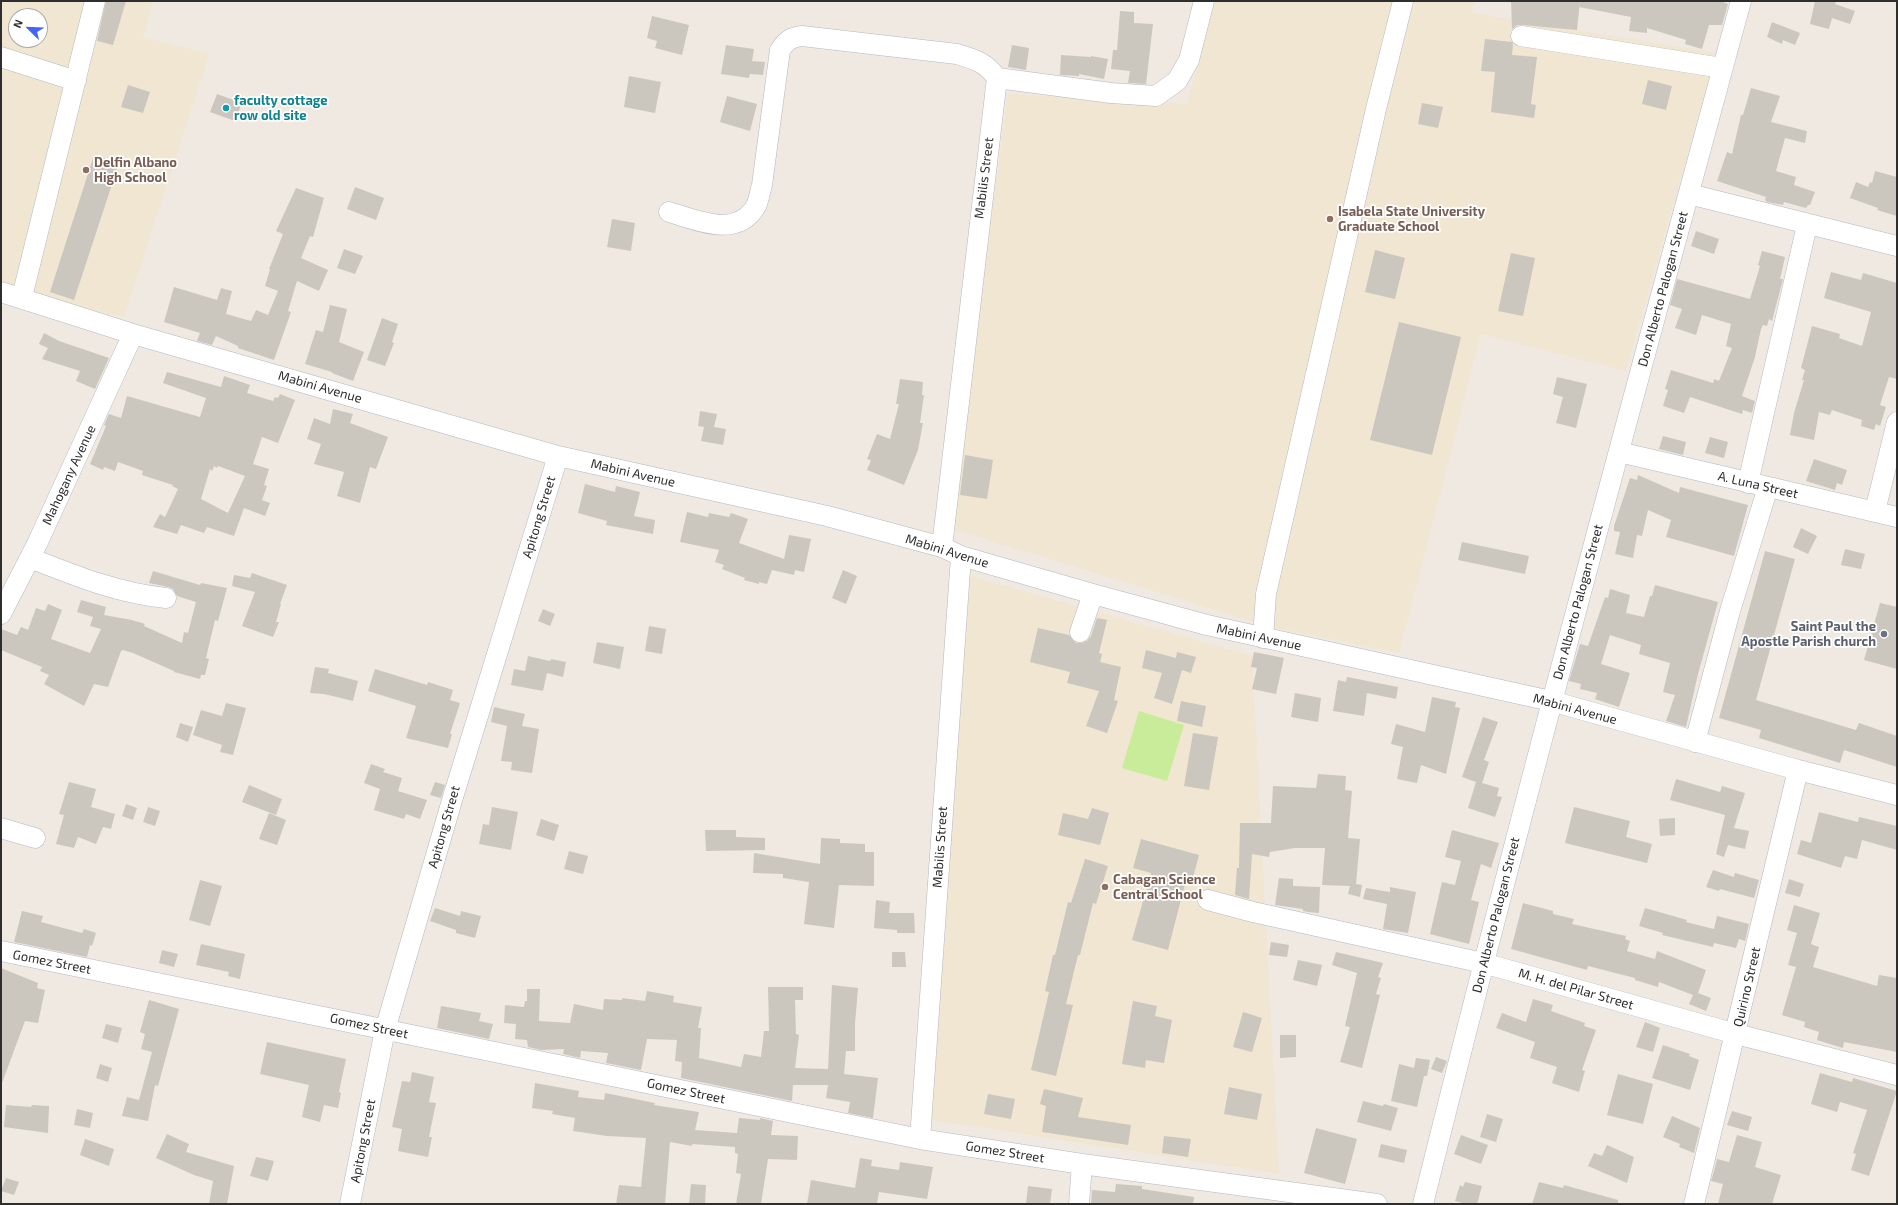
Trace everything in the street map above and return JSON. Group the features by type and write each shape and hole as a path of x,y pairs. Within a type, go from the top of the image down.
{"street":[{"path":"22,297 95,1"},
{"path":"669,212 710,224 734,225 745,219 756,205 762,185 780,50 788,40 794,36 957,54 979,61 989,67 997,78 1111,93 1156,96 1177,81 1188,60 1204,1"},
{"path":"1263,638 1266,594 1374,116 1403,1"},
{"name":"Don Alberto Palogan Street","path":"1423,1204 1483,963 1551,701 1740,1"},
{"path":"1520,36 1722,68"},
{"path":"1,57 76,81"},
{"name":"Mabilis Street","path":"942,547 997,78"},
{"path":"1689,194 1897,246"},
{"path":"1748,483 1807,224"},
{"name":"Mabini Avenue","path":"1,292 22,297 134,334 558,456 827,516 942,547 961,556 1207,625 1551,701 1798,770 1897,795"},
{"name":"Mahogany Avenue","path":"1,614 30,558 134,334"},
{"path":"1875,512 1897,422"},
{"name":"A. Luna Street","path":"1619,452 1897,517"},
{"name":"Apitong Street","path":"350,1204 385,1030 453,797 558,456"},
{"path":"1695,742 1730,611 1768,487"},
{"name":"Mabilis Street","path":"920,1139 961,556"},
{"path":"30,558 86,581 145,596 166,598"},
{"path":"1080,632 1093,594"},
{"name":"Quirino Street","path":"1694,1204 1736,1034 1798,770"},
{"path":"1,828 35,838"},
{"name":"M. H. del Pilar Street","path":"1208,900 1253,912 1483,963 1736,1034 1897,1075"},
{"name":"Gomez Street","path":"1,951 920,1139 1082,1164 1377,1204"},
{"path":"1079,1204 1082,1164"}],"shaded area":[{"name":"Delfin Albano High School","path":"1,1 153,1 143,37 209,54 124,317 1,286"},
{"name":"Isabela State University Graduate School","path":"1215,1 1475,1 1472,13 1716,53 1626,371 1481,334 1399,653 1271,627 949,528 1008,94 1187,104"},
{"name":"Cabagan Science Central School","path":"970,576 1252,656 1279,1174 928,1119"}],"green space":[{"path":"1139,711 1184,725 1167,781 1122,768"}],"building":[{"path":"106,1 126,1 113,45 97,41"},
{"path":"1511,1 1580,1 1577,30 1522,25 1517,25 1512,29"},
{"path":"1580,1 1720,1 1728,4 1722,25 1709,25 1702,49 1685,44 1686,40 1647,28 1647,33 1629,31 1631,17 1579,7"},
{"path":"1815,1 1836,1 1835,4 1855,11 1850,24 1832,18 1829,29 1810,24"},
{"path":"1120,11 1134,12 1134,23 1153,24 1146,84 1128,83 1130,71 1111,69 1113,50 1117,50"},
{"path":"652,16 689,25 682,55 655,48 657,41 647,38"},
{"path":"1772,22 1800,33 1795,45 1783,40 1782,44 1767,37"},
{"path":"1485,39 1512,42 1512,55 1537,57 1531,104 1536,105 1534,118 1491,112 1495,72 1481,71"},
{"path":"726,45 754,49 752,61 765,62 763,75 750,74 749,78 721,74"},
{"path":"1012,45 1029,48 1026,70 1008,67"},
{"path":"1061,55 1091,56 1108,59 1104,79 1079,74 1079,76 1060,75"},
{"path":"629,76 661,82 655,113 624,107"},
{"path":"1648,80 1672,86 1666,110 1642,104"},
{"path":"128,85 150,92 143,113 121,107"},
{"path":"1751,88 1780,96 1771,122 1807,131 1805,143 1785,138 1776,171 1796,177 1794,185 1815,192 1810,205 1806,208 1784,202 1783,205 1767,202 1765,200 1766,197 1717,181 1727,152 1732,154 1741,115 1743,115"},
{"name":"faculty cottage row old site","path":"217,94 242,103 235,121 210,112"},
{"path":"727,96 757,104 750,131 720,122"},
{"path":"1422,103 1443,107 1438,128 1418,124"},
{"path":"94,155 119,163 74,300 50,292"},
{"path":"1875,171 1897,177 1897,216 1877,210 1878,208 1850,198 1856,182 1868,187 1870,182 1872,183"},
{"path":"355,187 384,198 376,220 347,209"},
{"path":"296,188 324,198 313,237 310,236 301,258 328,270 319,291 297,281 288,311 291,312 274,360 238,348 238,346 216,336 212,345 197,341 200,333 164,322 174,287 217,300 221,288 232,291 226,314 251,321 256,310 268,315 278,291 265,286 269,269 283,234 276,231"},
{"path":"612,219 635,223 631,251 607,247"},
{"path":"1696,231 1719,239 1714,254 1691,246"},
{"path":"344,249 363,256 355,274 337,268"},
{"path":"1375,250 1405,258 1395,299 1365,292"},
{"path":"1762,251 1785,257 1780,279 1783,279 1772,321 1769,319 1767,326 1763,325 1761,329 1755,357 1742,396 1755,401 1752,413 1743,410 1742,414 1690,397 1684,413 1663,406 1668,390 1665,389 1671,370 1713,383 1714,379 1719,381 1732,348 1726,346 1731,324 1702,315 1696,335 1675,328 1682,309 1670,305 1677,279 1750,299 1760,266 1758,265"},
{"path":"1511,253 1535,258 1523,316 1498,311"},
{"path":"1831,272 1861,280 1863,273 1897,283 1897,379 1889,377 1880,405 1886,407 1880,426 1876,424 1874,430 1861,426 1862,420 1832,410 1830,415 1819,412 1814,440 1790,435 1794,413 1804,380 1802,380 1805,370 1801,368 1812,326 1840,334 1839,338 1862,346 1871,312 1824,298"},
{"path":"330,305 347,309 339,342 364,352 353,381 332,372 305,364 316,330 323,332"},
{"path":"382,318 398,324 392,342 394,343 385,366 367,360"},
{"path":"1399,322 1461,337 1432,455 1370,440"},
{"path":"44,333 59,341 109,358 95,389 76,381 80,371 42,359 48,348 39,344"},
{"path":"167,372 221,387 224,376 250,385 247,393 273,401 275,397 278,398 280,394 295,400 278,443 262,437 253,464 269,469 264,485 267,486 262,500 270,503 265,516 244,508 234,536 207,527 204,533 181,525 177,534 153,527 160,514 165,517 178,489 172,486 173,485 142,475 143,471 118,462 115,471 104,467 103,470 90,464 106,426 104,425 109,414 121,418 127,396 200,417 206,398 163,383","holes":["214,466 217,468 218,466 245,476 228,513 201,499 210,469 212,471"]},
{"path":"1557,377 1587,384 1576,428 1556,423 1563,397 1553,394"},
{"path":"900,379 923,382 922,395 924,395 920,423 923,423 918,450 904,485 867,470 871,460 867,459 877,434 890,439 899,404 896,404"},
{"path":"333,409 353,414 350,423 388,437 376,469 370,467 360,503 337,496 344,472 314,464 321,444 307,439 314,418 330,424"},
{"path":"700,411 717,414 714,427 726,429 723,445 701,441 704,427 698,426"},
{"path":"1663,436 1686,442 1683,455 1659,449"},
{"path":"1710,437 1728,442 1724,458 1705,453"},
{"path":"965,455 993,460 987,499 960,495"},
{"path":"1814,459 1847,470 1842,485 1837,483 1835,490 1806,481"},
{"path":"1638,475 1679,493 1680,487 1748,505 1734,556 1666,537 1671,520 1648,510 1642,536 1637,535 1633,558 1615,554 1620,532 1614,531 1614,526 1630,478 1637,480"},
{"path":"585,484 615,492 616,486 640,492 634,516 655,520 653,534 606,525 607,521 578,513"},
{"path":"687,512 708,517 709,513 729,517 731,513 748,519 739,543 784,559 789,535 811,539 804,572 795,570 794,575 772,570 767,584 759,582 759,584 744,580 745,578 722,569 724,565 715,562 719,550 680,542"},
{"path":"1801,528 1817,536 1808,554 1793,547"},
{"path":"1462,542 1529,556 1525,574 1458,560"},
{"path":"1845,549 1865,554 1861,569 1841,565"},
{"path":"1765,551 1795,559 1756,700 1856,730 1859,723 1897,736 1897,767 1844,750 1840,763 1759,738 1761,730 1719,718"},
{"path":"843,570 857,576 846,604 832,598"},
{"path":"153,571 200,585 201,583 227,588 218,621 215,620 206,658 209,659 205,675 201,675 200,679 174,672 133,653 123,650 121,651 108,687 94,684 84,706 44,684 49,675 40,671 42,667 1,650 1,629 17,635 21,627 28,630 36,608 45,611 48,604 62,610 51,639 90,653 101,629 90,626 93,617 77,612 81,600 106,607 104,615 145,624 144,626 182,643 184,632 188,633 196,602 177,596 173,589 149,583"},
{"path":"252,573 287,585 280,604 276,622 279,622 273,637 242,626 255,592 232,586 234,575 250,578"},
{"path":"1655,585 1718,602 1698,674 1686,727 1666,721 1675,695 1663,692 1670,663 1639,654 1641,645 1610,635 1601,664 1630,673 1619,707 1595,699 1597,693 1580,689 1581,684 1569,681 1580,644 1588,646 1605,597 1608,598 1610,589 1630,595 1626,613 1644,617"},
{"name":"Saint Paul the Apostle Parish church","path":"1880,603 1897,607 1897,669 1864,660"},
{"path":"543,609 555,614 550,626 538,621"},
{"path":"1097,618 1107,620 1099,653 1102,654 1100,662 1121,667 1114,700 1118,701 1107,733 1086,726 1099,691 1067,683 1070,672 1030,662 1038,628 1069,635 1076,643 1082,643 1087,641 1091,636"},
{"path":"649,626 666,629 662,654 645,651"},
{"path":"597,642 624,647 620,669 593,663"},
{"path":"1146,650 1176,658 1177,652 1196,657 1191,673 1182,670 1172,704 1154,698 1162,673 1142,668"},
{"path":"1254,652 1284,658 1276,694 1252,689 1257,668 1251,667"},
{"path":"528,656 550,661 551,659 566,662 563,677 547,673 543,691 511,685 514,669 525,671"},
{"path":"315,667 329,669 328,673 358,681 353,701 324,694 310,693"},
{"path":"375,669 427,685 428,682 453,690 450,700 460,703 450,734 452,734 448,748 406,738 416,706 368,691"},
{"path":"1347,677 1398,687 1396,699 1367,693 1364,716 1333,711 1338,680 1346,682"},
{"path":"1295,693 1321,698 1318,722 1291,717"},
{"path":"1432,697 1456,702 1455,707 1460,708 1446,774 1421,765 1417,783 1397,779 1403,747 1391,744 1396,724 1425,732"},
{"path":"1181,701 1206,706 1202,727 1177,721"},
{"path":"226,703 246,708 233,755 220,752 222,745 193,735 201,710 222,716"},
{"path":"494,707 525,714 522,726 539,729 532,773 511,770 512,762 501,761 507,726 491,722"},
{"path":"1483,717 1498,722 1484,760 1489,762 1482,783 1499,788 1497,796 1502,797 1495,817 1468,808 1476,782 1462,777"},
{"path":"180,723 193,727 188,742 176,737"},
{"path":"1193,733 1218,737 1209,790 1184,786"},
{"path":"371,764 385,769 383,772 402,778 398,791 427,800 420,819 406,814 404,819 374,810 380,789 364,783"},
{"path":"1318,774 1346,776 1345,790 1352,791 1348,838 1360,839 1356,884 1362,885 1360,897 1348,894 1350,886 1322,885 1325,848 1295,848 1270,852 1269,857 1252,854 1249,899 1235,895 1237,868 1239,868 1240,823 1271,823 1273,786 1316,788"},
{"path":"1676,779 1720,792 1722,786 1745,793 1734,828 1749,831 1745,849 1728,845 1724,857 1716,854 1725,815 1670,800"},
{"path":"69,782 96,789 91,807 115,814 111,829 103,827 96,844 78,837 74,848 56,844 64,815 59,814"},
{"path":"435,782 445,785 441,798 430,795"},
{"path":"249,785 282,799 276,815 242,802"},
{"path":"126,804 137,808 133,820 122,816"},
{"path":"148,807 160,811 155,826 143,822"},
{"path":"492,807 518,812 511,850 479,844 483,824 489,825"},
{"path":"1574,807 1630,821 1626,837 1652,844 1647,863 1565,843"},
{"path":"1092,808 1109,813 1100,845 1058,835 1063,813 1088,819"},
{"path":"1819,812 1858,822 1859,817 1897,826 1897,850 1862,840 1857,859 1845,856 1841,868 1797,854 1801,840 1811,843"},
{"path":"269,813 286,820 277,845 259,839"},
{"path":"1675,818 1675,835 1660,836 1659,819"},
{"path":"541,819 559,825 554,841 536,835"},
{"path":"705,830 736,830 736,837 765,838 765,850 706,851"},
{"path":"1452,830 1499,843 1491,868 1481,864 1471,900 1479,902 1469,944 1430,934 1442,882 1455,885 1461,861 1445,857"},
{"path":"821,838 840,839 840,843 865,844 865,852 874,852 874,886 839,885 834,928 804,924 809,882 783,878 783,874 753,873 754,853 820,864"},
{"path":"1141,839 1199,855 1191,885 1185,884 1168,950 1132,940 1151,873 1133,868"},
{"path":"569,851 588,856 583,874 564,869"},
{"path":"1085,859 1108,866 1096,904 1093,903 1080,955 1078,955 1066,1004 1073,1005 1056,1076 1031,1070 1049,992 1045,991 1053,955 1055,955 1068,902 1071,903"},
{"path":"1713,870 1734,877 1735,873 1759,880 1754,898 1706,887"},
{"path":"1279,878 1293,879 1293,886 1320,887 1319,913 1275,905"},
{"path":"1789,879 1804,884 1800,897 1785,893"},
{"path":"200,880 222,886 210,926 189,920"},
{"path":"1390,887 1416,892 1408,933 1383,929 1387,904 1363,899 1366,888 1390,892"},
{"path":"876,900 890,902 889,913 914,913 915,933 897,933 897,930 874,928"},
{"path":"1523,903 1553,911 1553,914 1574,919 1572,924 1626,936 1625,939 1630,941 1627,951 1655,959 1657,951 1706,970 1698,993 1711,998 1706,1011 1689,1004 1693,995 1659,982 1658,987 1635,980 1635,978 1588,966 1587,970 1511,949"},
{"path":"1794,905 1820,913 1811,944 1819,947 1813,967 1877,986 1879,975 1897,978 1897,1052 1844,1042 1843,1048 1817,1040 1819,1032 1804,1027 1805,1022 1782,1015 1796,967 1788,965 1797,933 1787,930"},
{"path":"435,908 460,916 461,911 481,916 475,938 456,933 456,930 430,921"},
{"path":"1645,908 1687,920 1686,922 1714,929 1717,916 1749,924 1745,941 1739,939 1736,948 1714,943 1713,947 1662,935 1663,933 1639,926"},
{"path":"22,911 43,916 41,922 82,933 84,929 96,933 92,946 90,945 87,957 14,942"},
{"path":"1271,942 1289,945 1287,957 1269,955"},
{"path":"201,944 245,954 240,979 228,976 229,972 196,965"},
{"path":"162,950 178,954 174,967 159,963"},
{"path":"892,952 905,952 906,967 892,967"},
{"path":"1336,952 1383,963 1378,977 1381,978 1376,994 1380,995 1362,1068 1340,1062 1350,1027 1345,1026 1357,973 1332,965"},
{"path":"1298,960 1322,965 1317,986 1293,980"},
{"path":"1,968 38,983 37,988 45,990 38,1023 25,1021 2,1083 1,1083"},
{"path":"832,985 858,988 855,1024 855,1051 846,1051 844,1074 878,1078 873,1118 848,1113 850,1102 826,1098 828,1085 793,1085 792,1101 681,1078 682,1062 675,1061 677,1040 647,1039 641,1070 606,1063 608,1053 581,1051 580,1058 563,1054 564,1049 541,1050 528,1047 527,1040 515,1039 516,1024 504,1023 505,1005 524,1007 525,1001 527,1001 527,989 540,989 539,1021 570,1023 574,1004 603,1010 604,999 622,1000 622,998 645,1001 647,991 674,996 673,1002 702,1007 698,1028 701,1028 699,1058 741,1067 744,1054 761,1057 764,1031 769,1031 768,987 803,987 803,1000 795,1000 796,1034 799,1035 795,1068 828,1069"},
{"path":"1533,999 1553,1005 1551,1011 1585,1023 1584,1026 1596,1030 1582,1070 1585,1071 1579,1092 1552,1083 1557,1067 1530,1058 1535,1042 1496,1028 1502,1013 1526,1022"},
{"path":"149,1000 179,1009 158,1086 155,1085 148,1121 122,1116 127,1097 139,1100 152,1052 141,1049 145,1034 140,1032"},
{"path":"1133,1001 1157,1006 1155,1016 1172,1020 1164,1063 1146,1060 1145,1068 1122,1064"},
{"path":"441,1006 481,1013 479,1021 493,1024 489,1039 437,1028"},
{"path":"1243,1012 1262,1018 1252,1052 1233,1047"},
{"path":"1645,1022 1660,1028 1653,1052 1636,1047"},
{"path":"106,1024 122,1028 118,1043 102,1038"},
{"path":"1280,1035 1296,1035 1296,1057 1280,1058"},
{"path":"267,1042 346,1059 339,1092 341,1093 338,1108 324,1105 320,1122 302,1117 309,1085 260,1074"},
{"path":"1663,1045 1690,1054 1689,1056 1699,1060 1690,1090 1652,1078"},
{"path":"1436,1057 1447,1061 1442,1073 1431,1069"},
{"path":"1416,1058 1430,1060 1427,1076 1424,1076 1417,1107 1391,1101 1399,1064 1414,1068"},
{"path":"100,1064 112,1068 108,1082 96,1078"},
{"path":"412,1072 434,1077 429,1102 436,1103 429,1137 432,1137 428,1157 398,1151 402,1129 392,1127 402,1081 410,1082"},
{"path":"1820,1073 1852,1082 1853,1078 1897,1091 1869,1176 1851,1170 1856,1154 1853,1153 1867,1110 1840,1102 1837,1112 1811,1104"},
{"path":"1618,1074 1653,1084 1643,1124 1607,1115"},
{"path":"535,1083 579,1091 578,1097 604,1100 605,1093 655,1103 654,1105 699,1112 695,1130 737,1133 739,1118 760,1120 760,1118 773,1121 771,1135 798,1136 797,1160 768,1159 761,1204 736,1204 741,1174 736,1173 738,1154 735,1153 735,1147 692,1144 692,1146 670,1142 665,1204 616,1204 619,1185 641,1187 646,1138 607,1136 573,1131 575,1118 552,1114 553,1111 532,1108"},
{"path":"1229,1087 1262,1094 1257,1120 1224,1114"},
{"path":"1044,1089 1083,1098 1078,1117 1131,1125 1128,1145 1042,1132 1046,1106 1040,1104"},
{"path":"988,1094 1015,1099 1011,1119 984,1114"},
{"path":"1363,1101 1398,1108 1391,1131 1357,1122"},
{"path":"6,1105 31,1107 32,1105 49,1106 48,1133 4,1127"},
{"path":"77,1109 93,1113 90,1128 74,1125"},
{"path":"1732,1111 1752,1117 1748,1131 1727,1125"},
{"path":"1487,1114 1503,1119 1496,1142 1480,1137"},
{"path":"1672,1116 1700,1128 1694,1153 1679,1147 1680,1144 1663,1137"},
{"path":"1316,1128 1357,1139 1345,1184 1304,1173"},
{"path":"167,1134 189,1144 186,1152 234,1166 227,1204 209,1204 213,1181 194,1175 156,1158"},
{"path":"1461,1135 1488,1145 1481,1164 1454,1154"},
{"path":"1737,1135 1762,1142 1755,1167 1781,1175 1772,1204 1718,1204 1723,1184 1711,1181 1717,1159 1729,1162"},
{"path":"1164,1136 1191,1139 1188,1157 1162,1153"},
{"path":"85,1139 114,1149 109,1166 80,1155"},
{"path":"1381,1144 1407,1150 1404,1163 1378,1157"},
{"path":"1607,1145 1634,1157 1627,1183 1588,1166 1594,1153 1602,1156"},
{"path":"256,1157 274,1161 268,1181 250,1176"},
{"path":"860,1158 872,1160 871,1166 899,1170 900,1162 933,1167 927,1199 879,1192 877,1204 807,1204 811,1180 855,1188"},
{"path":"6,1178 19,1182 14,1195 1,1191"},
{"path":"1465,1182 1482,1186 1477,1204 1466,1204 1455,1201 1460,1185 1463,1187"},
{"path":"1539,1182 1563,1188 1564,1185 1618,1200 1618,1204 1532,1204"},
{"path":"691,1184 706,1185 705,1204 689,1204"},
{"path":"1116,1184 1142,1186 1142,1189 1194,1197 1193,1204 1091,1204 1092,1190 1115,1192"},
{"path":"1028,1186 1052,1189 1050,1204 1026,1204"}],"place":[{"name":"faculty cottage row old site","path":"226,108"},
{"name":"Delfin Albano High School","path":"86,170"},
{"name":"Isabela State University Graduate School","path":"1330,219"},
{"name":"Saint Paul the Apostle Parish church","path":"1884,634"},
{"name":"Cabagan Science Central School","path":"1105,887"}]}
